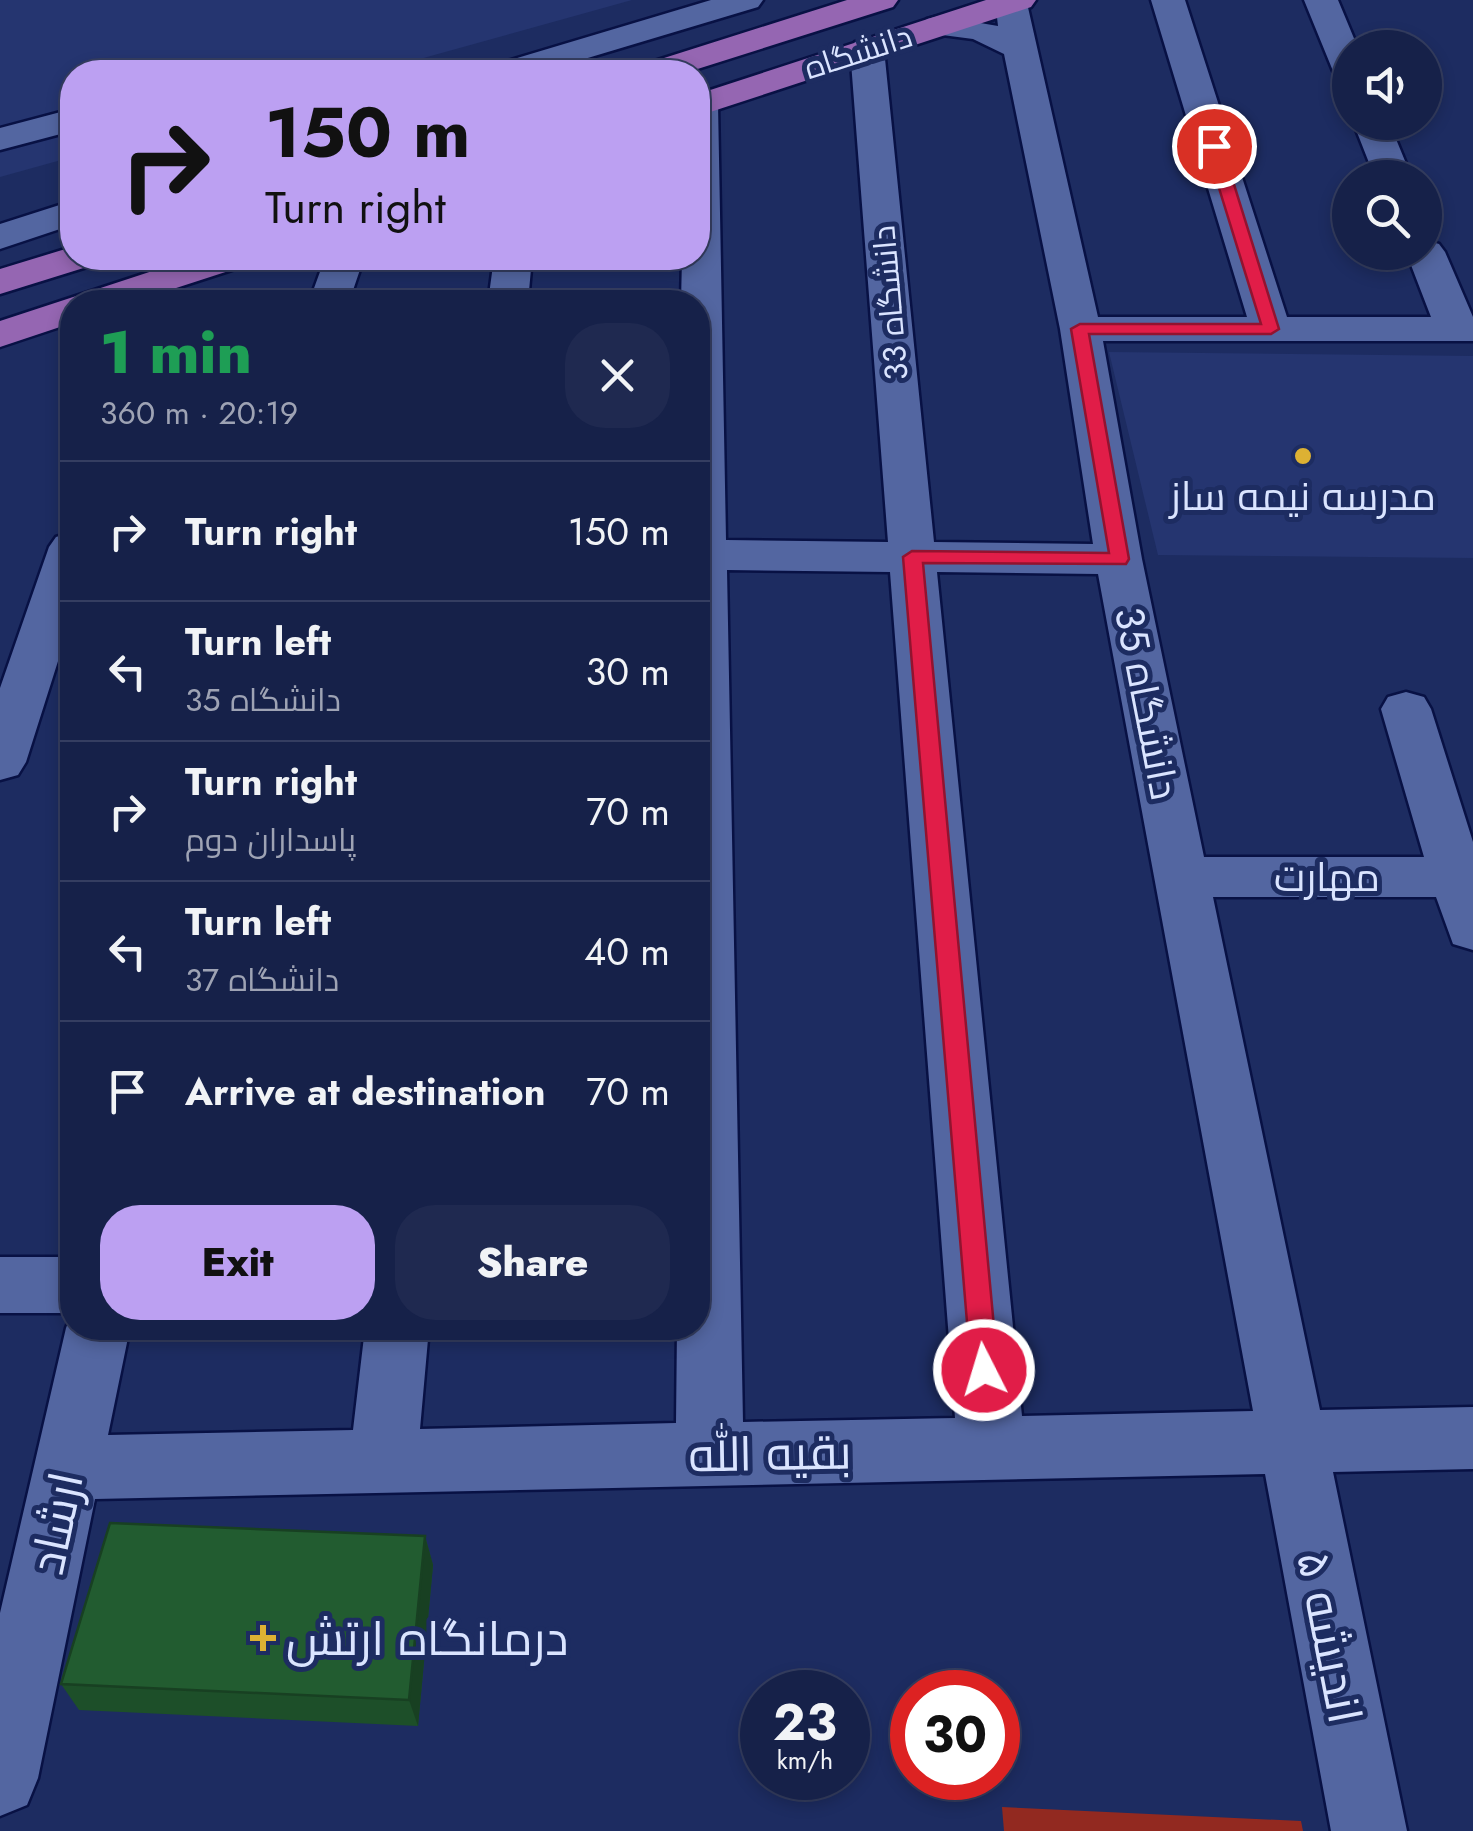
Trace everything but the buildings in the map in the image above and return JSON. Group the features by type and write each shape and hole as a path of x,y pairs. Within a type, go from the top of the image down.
{"main road":[{"name":"دانشگاه","path":"692,60 881,0"},
{"name":"دانشگاه","path":"710,100 938,26 1016,18"},
{"path":"0,282 60,263"},
{"path":"159,290 203,270"},
{"path":"0,335 60,314"}],"street":[{"path":"546,60 746,0"},
{"path":"1168,0 1271,329"},
{"path":"1321,0 1333,30"},
{"path":"938,26 980,30 1016,18"},
{"name":"دانشگاه 35","path":"1016,18 1080,329 1119,559 1292,1442"},
{"name":"دانشگاه 33","path":"867,50 991,1448"},
{"path":"0,138 60,123"},
{"path":"0,236 60,216"},
{"path":"1080,329 1465,329 1434,270"},
{"path":"710,556 1119,559"},
{"path":"0,762 60,583"},
{"path":"1406,709 1465,877 1473,930"},
{"name":"مهارت","path":"1182,877 1465,877"},
{"path":"0,1285 60,1285"},
{"name":"ارشاد","path":"0,1778 95,1340"},
{"path":"383,1461 396,1340"},
{"path":"709,1340 710,1454"},
{"name":"بقیه الله","path":"68,1468 1473,1438"},
{"name":"اندیشه ۵","path":"1292,1442 1368,1831"}],"shaded area":[{"path":"0,0 632,0 416,60 60,60 60,160 0,177"},
{"name":"مدرسه نیمه ساز","path":"1109,352 1473,356 1473,558 1158,555"},
{"path":"1002,1807 1301,1821 1303,1831 1004,1831"}],"place":[{"name":"مدرسه نیمه ساز","path":"1303,456"},
{"name":"درمانگاه ارتش","path":"263,1638"}],"route":[{"path":"984,1370 912,557 1119,559 1080,329 1271,329 1214,146"}]}
